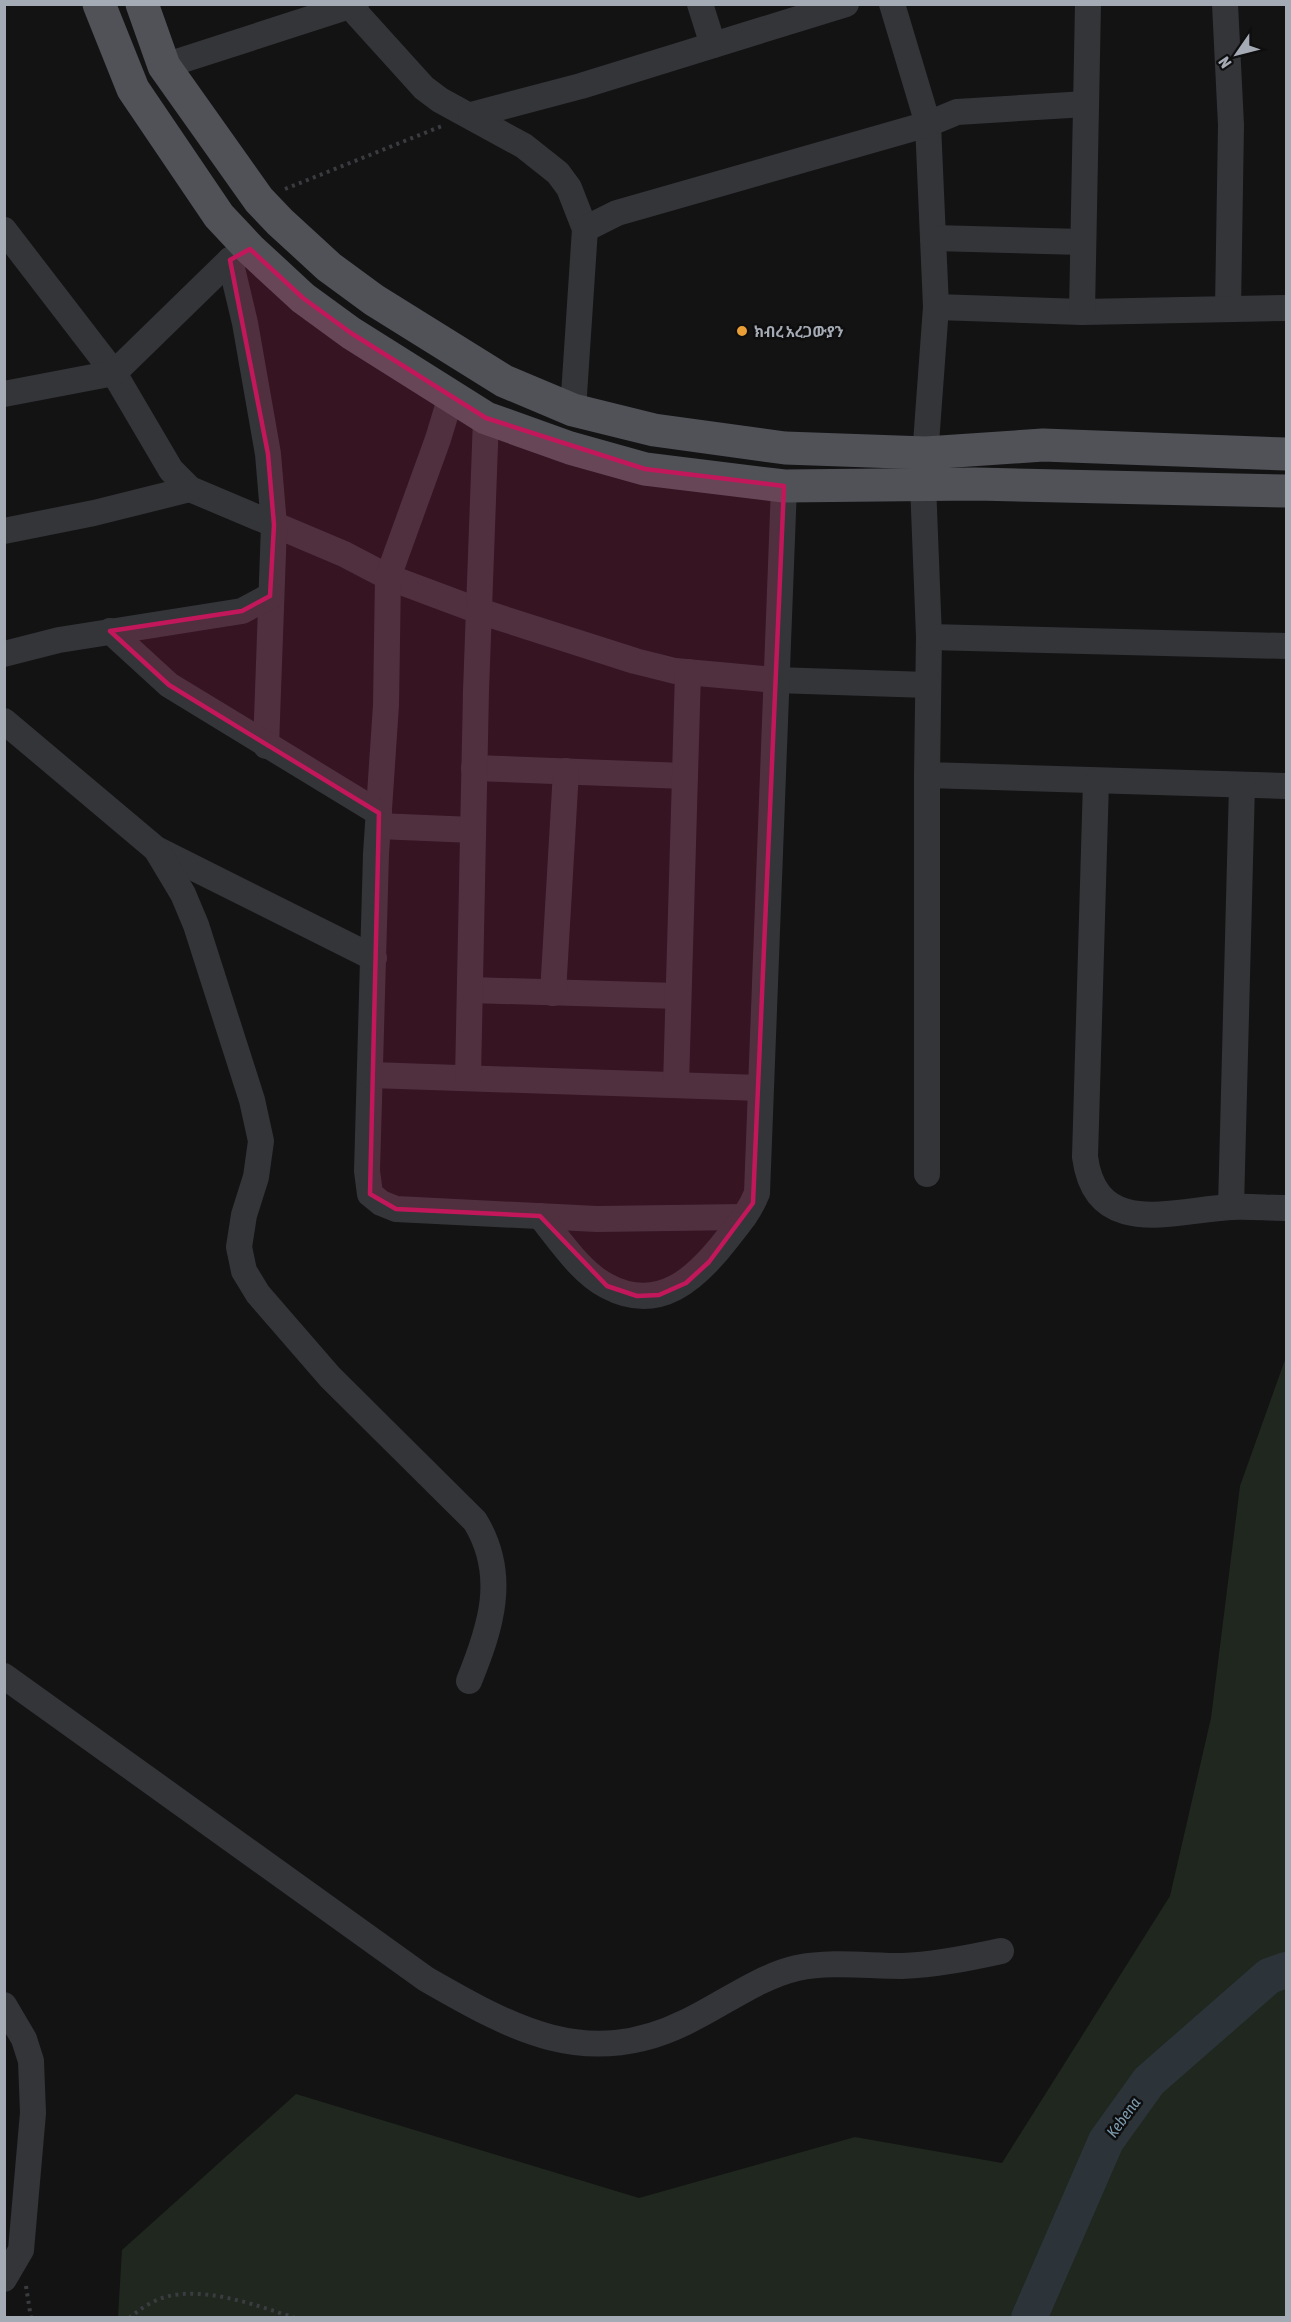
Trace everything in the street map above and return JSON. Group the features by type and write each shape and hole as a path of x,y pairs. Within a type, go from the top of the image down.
{"main road":[{"path":"99,4 133,89 219,216 240,255 351,333 486,417 570,448 645,470 784,486 925,469 1043,445 1287,454"},
{"path":"142,4 164,66 259,200 329,267 374,300 504,381 573,410 654,430 925,469 1287,491"}],"street":[{"path":"700,4 713,45"},
{"path":"471,115 581,86 846,4"},
{"path":"892,4 928,124 936,307 925,469 929,637 927,1174"},
{"path":"1082,312 1088,4"},
{"path":"1225,4 1231,125 1228,308"},
{"path":"164,66 351,5 423,88 440,100 524,146 558,173 569,188 585,229 573,410"},
{"path":"585,229 616,213 928,124 957,112 1086,104"},
{"path":"4,230 12,254 114,373 171,470 190,489 344,554 388,576 479,611 635,661 688,672 775,680 928,685"},
{"path":"933,238 1083,242"},
{"path":"4,394 114,373 240,255"},
{"path":"240,255 246,323 268,454 274,525 266,746"},
{"path":"936,307 1082,312 1287,308"},
{"path":"451,396 438,439 388,576 386,705 378,819 368,1172 370,1194 396,1209 597,1219 744,1217"},
{"path":"468,1078 474,768 486,417"},
{"path":"540,1216 584,1267 607,1286 637,1296 659,1295 686,1283 709,1262 744,1217 757,1193 784,486"},
{"path":"4,531 94,513 190,489"},
{"path":"4,654 31,646 110,631 242,611 270,596"},
{"path":"110,631 169,685 378,819 473,830"},
{"path":"929,637 1287,646"},
{"path":"676,1085 688,672"},
{"path":"4,721 156,849 374,958"},
{"path":"474,768 685,776"},
{"path":"553,993 566,771"},
{"path":"927,775 1287,786"},
{"path":"1096,781 1085,1157 1088,1174 1097,1194 1117,1209 1145,1216 1170,1216 1232,1207 1287,1208"},
{"path":"1232,1207 1242,785"},
{"path":"156,849 183,894 196,924 252,1100 261,1141 256,1177 244,1215 239,1247 244,1271 258,1294 330,1377 475,1521 487,1540 492,1558 494,1604 484,1644 469,1681"},
{"path":"470,990 678,996"},
{"path":"371,1075 760,1088"},
{"path":"4,1676 426,1979 491,2015 566,2041 607,2046 647,2038 796,1968 835,1964 903,1966 961,1960 1001,1951"},
{"path":"4,2005 24,2039 31,2061 33,2113 21,2250 4,2279"}],"path":[{"path":"259,200 471,115"},
{"path":"129,2318 154,2300 199,2293 248,2303 295,2318"}],"highlighted area":[{"path":"250,249 303,298 351,333 486,418 645,469 784,486 753,1203 709,1262 686,1283 659,1295 637,1296 607,1286 540,1216 396,1209 370,1194 379,813 169,685 110,631 242,611 270,596 274,525 268,454 230,260"}],"shaded area":[{"path":"1286,1357 1286,2317 118,2317 122,2250 296,2094 639,2198 855,2137 1002,2163 1170,1896 1211,1718 1240,1486"}],"waterway":[{"name":"Kebena","path":"1029,2318 1106,2141 1149,2081 1269,1976 1286,1970"}],"place":[{"name":"ክብረ አረጋውያን","path":"742,331"}]}
